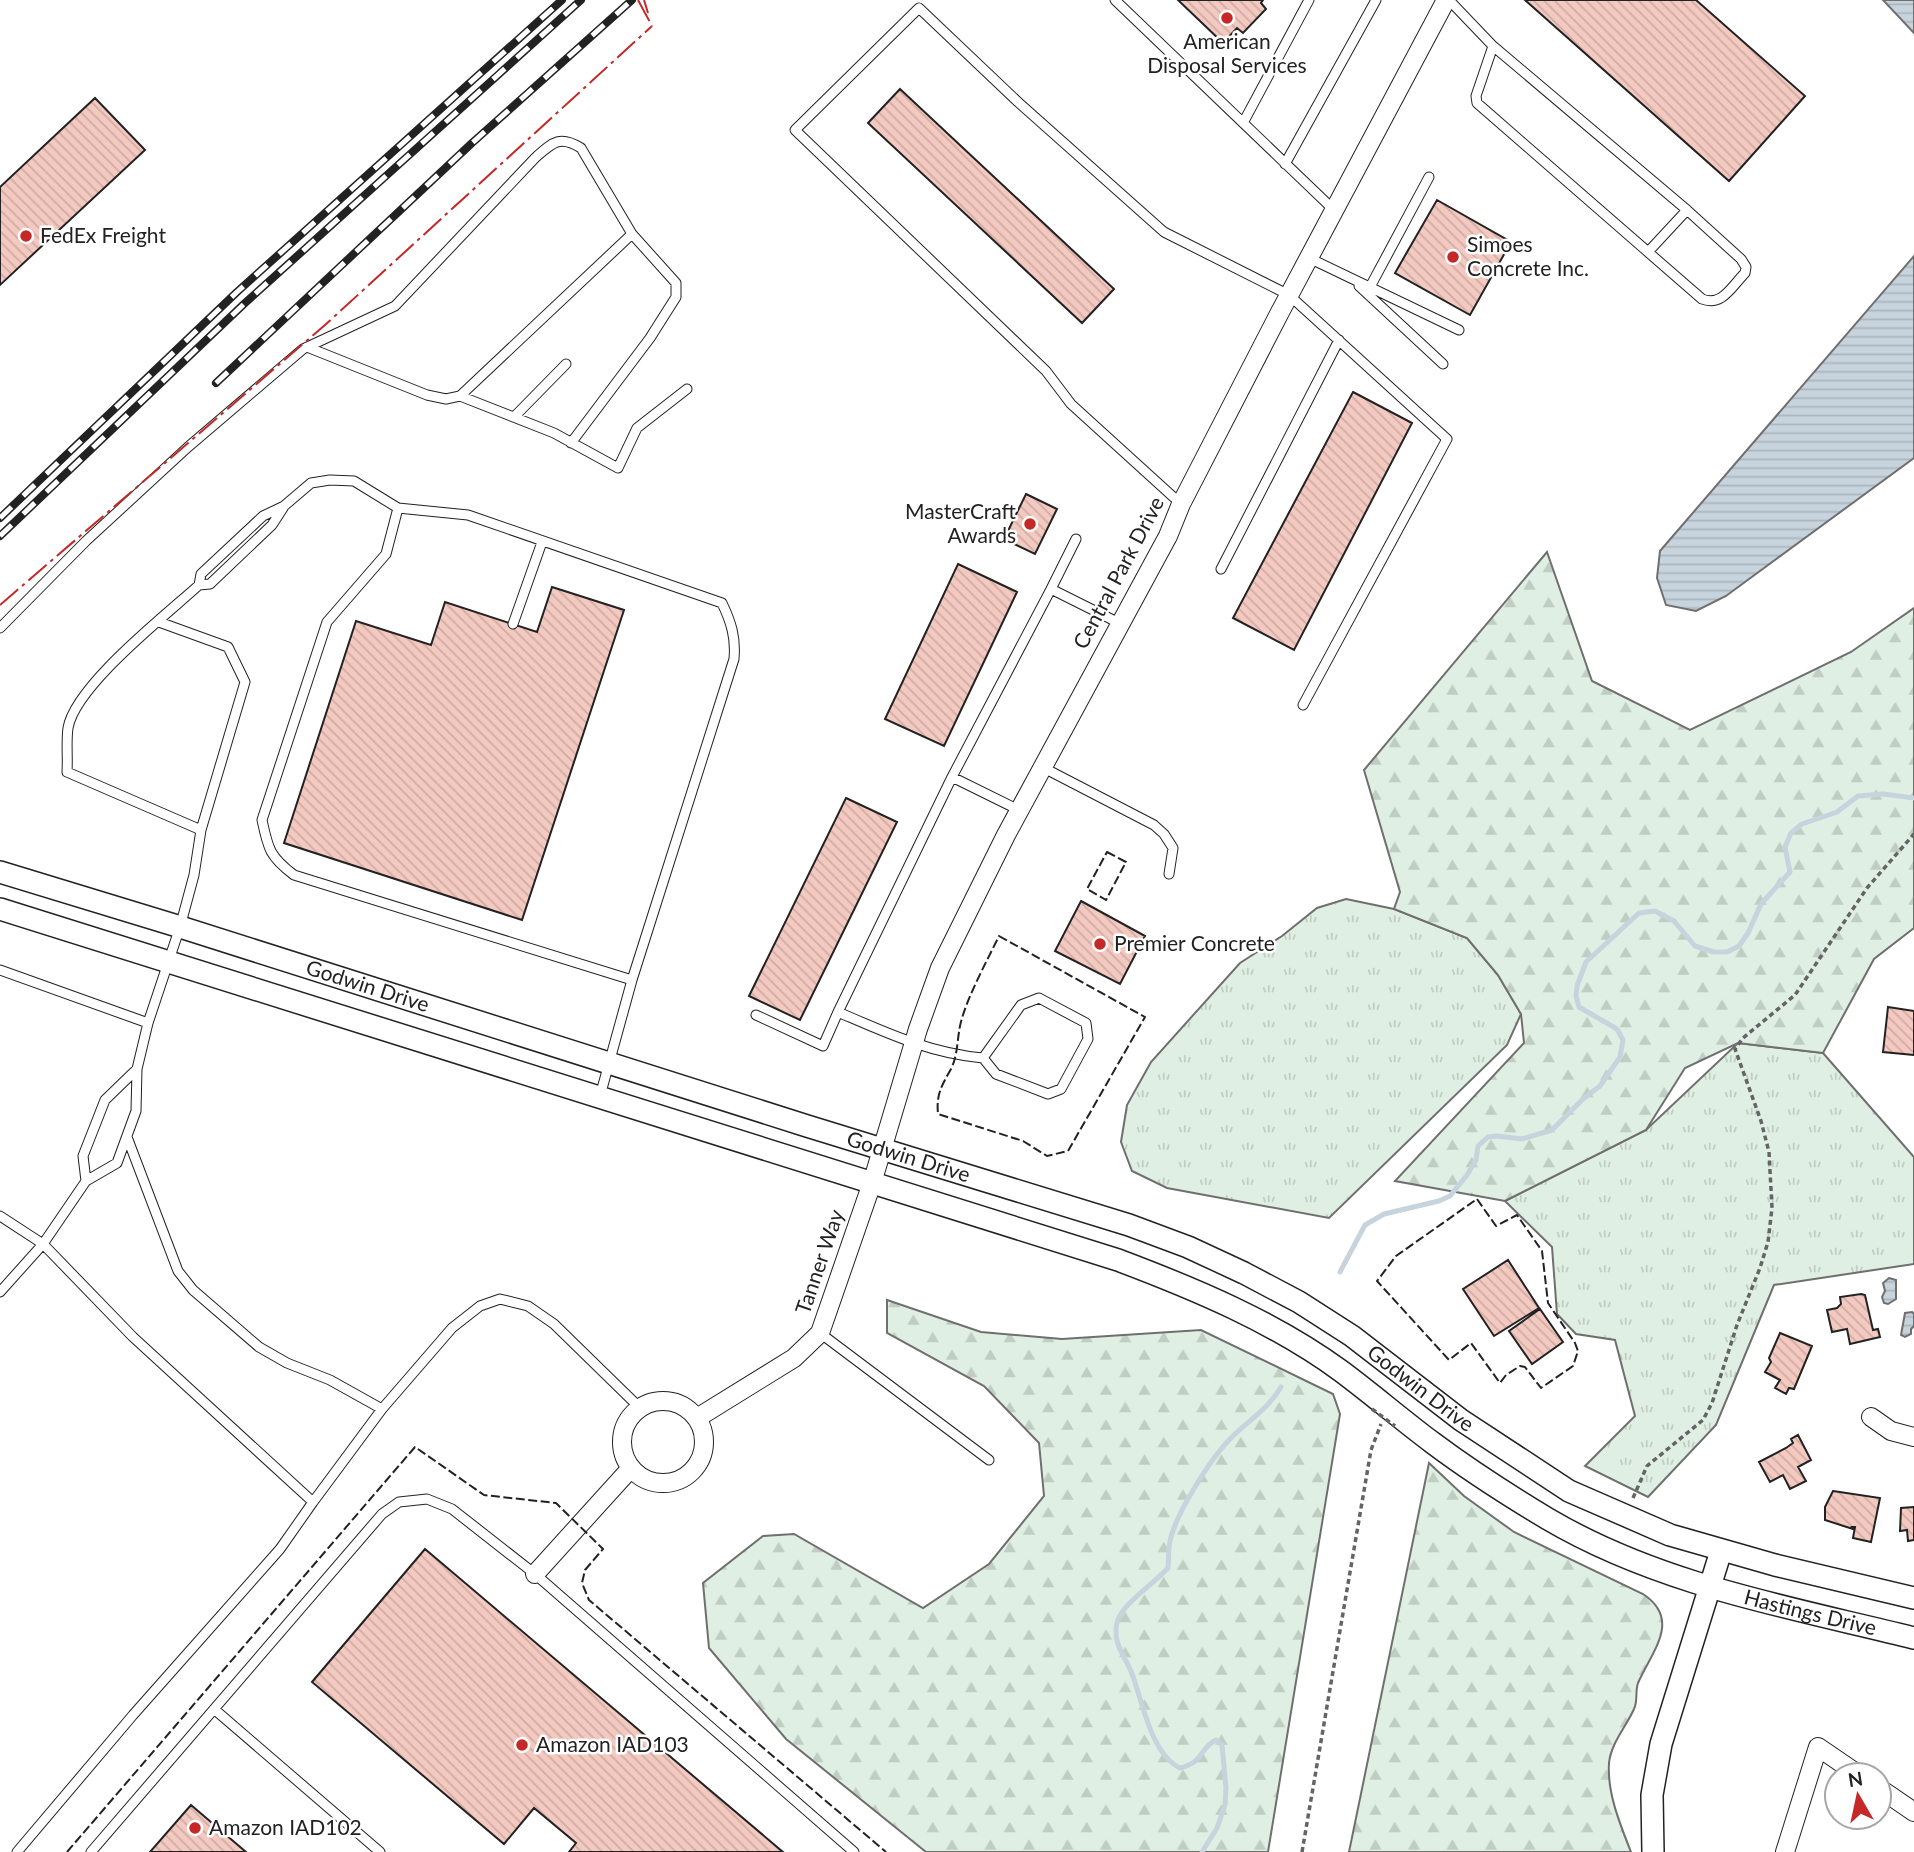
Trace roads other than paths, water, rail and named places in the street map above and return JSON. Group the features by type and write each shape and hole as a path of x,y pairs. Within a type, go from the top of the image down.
{"street":[{"name":"Central Park Drive","path":"872,1183 940,968 1019,810 1168,536 1181,504 1289,295 1448,0"},
{"name":"Godwin Drive","path":"0,872 1129,1225 1188,1247 1244,1273 1352,1336 1435,1401 1528,1466 1569,1491 1624,1517 1721,1551"},
{"name":"Godwin Drive","path":"0,909 1118,1260 1184,1285 1223,1303 1340,1370 1385,1414 1549,1520 1591,1541 1708,1588"},
{"name":"Tanner Way","path":"697,1418 794,1358 820,1333 872,1183"},
{"path":"664,1401 677,1403 697,1418 703,1430 705,1444 702,1457 694,1469 683,1478 670,1482 655,1482 642,1477 631,1468 622,1442 625,1428 640,1408 664,1401"},
{"path":"1871,1416 1891,1431 1914,1437"},
{"path":"535,1574 631,1468"},
{"path":"1653,1852 1651,1811 1654,1775 1661,1744 1721,1551"},
{"name":"Hastings Drive","path":"1721,1551 1914,1598"},
{"name":"Hastings Drive","path":"1708,1588 1914,1638"},
{"path":"1785,1852 1818,1747 1839,1761"},
{"path":"1893,1798 1914,1812"}],"lane":[{"path":"1115,0 1335,211"},
{"path":"1243,123 1309,0"},
{"path":"1286,164 1376,0"},
{"path":"1448,0 1493,46 1741,259 1746,267 1745,272 1718,302 1711,303 1702,299 1476,103 1493,46"},
{"path":"1181,504 1071,404 1046,371 795,130 919,8 1018,102 1164,232 1289,295 1447,439 1303,705"},
{"path":"0,628 86,541 188,447 307,347 395,306 536,156 553,142 568,140 581,148 632,234 676,283 676,297 650,338 571,443"},
{"path":"1370,287 1429,177"},
{"path":"1648,252 1687,210"},
{"path":"307,347 427,395 446,399 460,396 632,234"},
{"path":"1310,258 1459,330"},
{"path":"1350,277 1443,364"},
{"path":"1221,569 1339,340"},
{"path":"514,417 566,364"},
{"path":"460,396 554,433 618,468 637,428 687,389"},
{"path":"201,830 67,772 69,726 83,699 102,675 199,585 210,584 272,525 284,506 311,483 330,480 354,481 398,508 468,515 722,603 735,641 734,659 632,980 599,1098"},
{"path":"398,508 386,554 327,622 262,820 266,841 276,862 295,875 632,980"},
{"path":"756,1015 823,1046 953,777 1076,539"},
{"path":"513,624 542,542"},
{"path":"1051,589 1119,624"},
{"path":"0,1292 43,1244 86,1181 117,1163 136,1111 137,1069 148,1023 180,927 194,875 201,830 245,682 229,647 159,622"},
{"path":"1042,767 1154,825 1173,848 1169,874"},
{"path":"953,777 1019,810"},
{"path":"0,970 148,1023"},
{"path":"838,1012 914,1045 955,1056 984,1058 996,1074 1048,1094 1061,1089 1088,1039 1086,1023 1039,998 1021,1005 984,1058"},
{"path":"86,1181 83,1156 105,1100 137,1069"},
{"path":"127,1137 178,1271 193,1290 259,1347 287,1363 330,1380 382,1409"},
{"path":"0,1216 43,1244 133,1337 313,1503"},
{"path":"17,1852 280,1549 382,1409 452,1328 480,1306 500,1299 528,1306 554,1324 640,1408"},
{"path":"820,1333 989,1461"},
{"path":"91,1852 382,1514 399,1502 427,1499 452,1509 535,1574 854,1852"},
{"path":"214,1709 380,1852"}],"waterway":[{"path":"1340,1272 1365,1225 1384,1214 1450,1196 1476,1160 1478,1146 1488,1137 1522,1139 1552,1130 1600,1086 1620,1057 1623,1040 1617,1029 1579,1007 1577,986 1586,962 1639,913 1655,911 1674,921 1695,946 1714,952 1727,952 1739,946 1761,904 1790,872 1785,847 1791,833 1802,824 1837,812 1858,796 1883,794 1914,798"},
{"path":"1202,1852 1217,1828 1225,1805 1222,1745 1216,1740 1206,1747 1198,1759 1180,1768 1170,1761 1149,1727 1132,1674 1118,1644 1117,1623 1131,1601 1168,1568 1169,1544 1174,1529 1204,1472 1231,1438 1264,1408 1281,1387"}],"railway":[{"path":"0,518 237,292 562,0"},
{"path":"0,536 245,303 581,0"},
{"path":"216,383 472,143 632,0"}],"place":[{"name":"American Disposal Services","path":"1227,18"},
{"name":"FedEx Freight","path":"26,236"},
{"name":"Simoes Concrete Inc.","path":"1453,257"},
{"name":"MasterCraft Awards","path":"1030,524"},
{"name":"Premier Concrete","path":"1100,944"},
{"name":"Amazon IAD103","path":"522,1745"},
{"name":"Amazon IAD102","path":"195,1828"}]}
